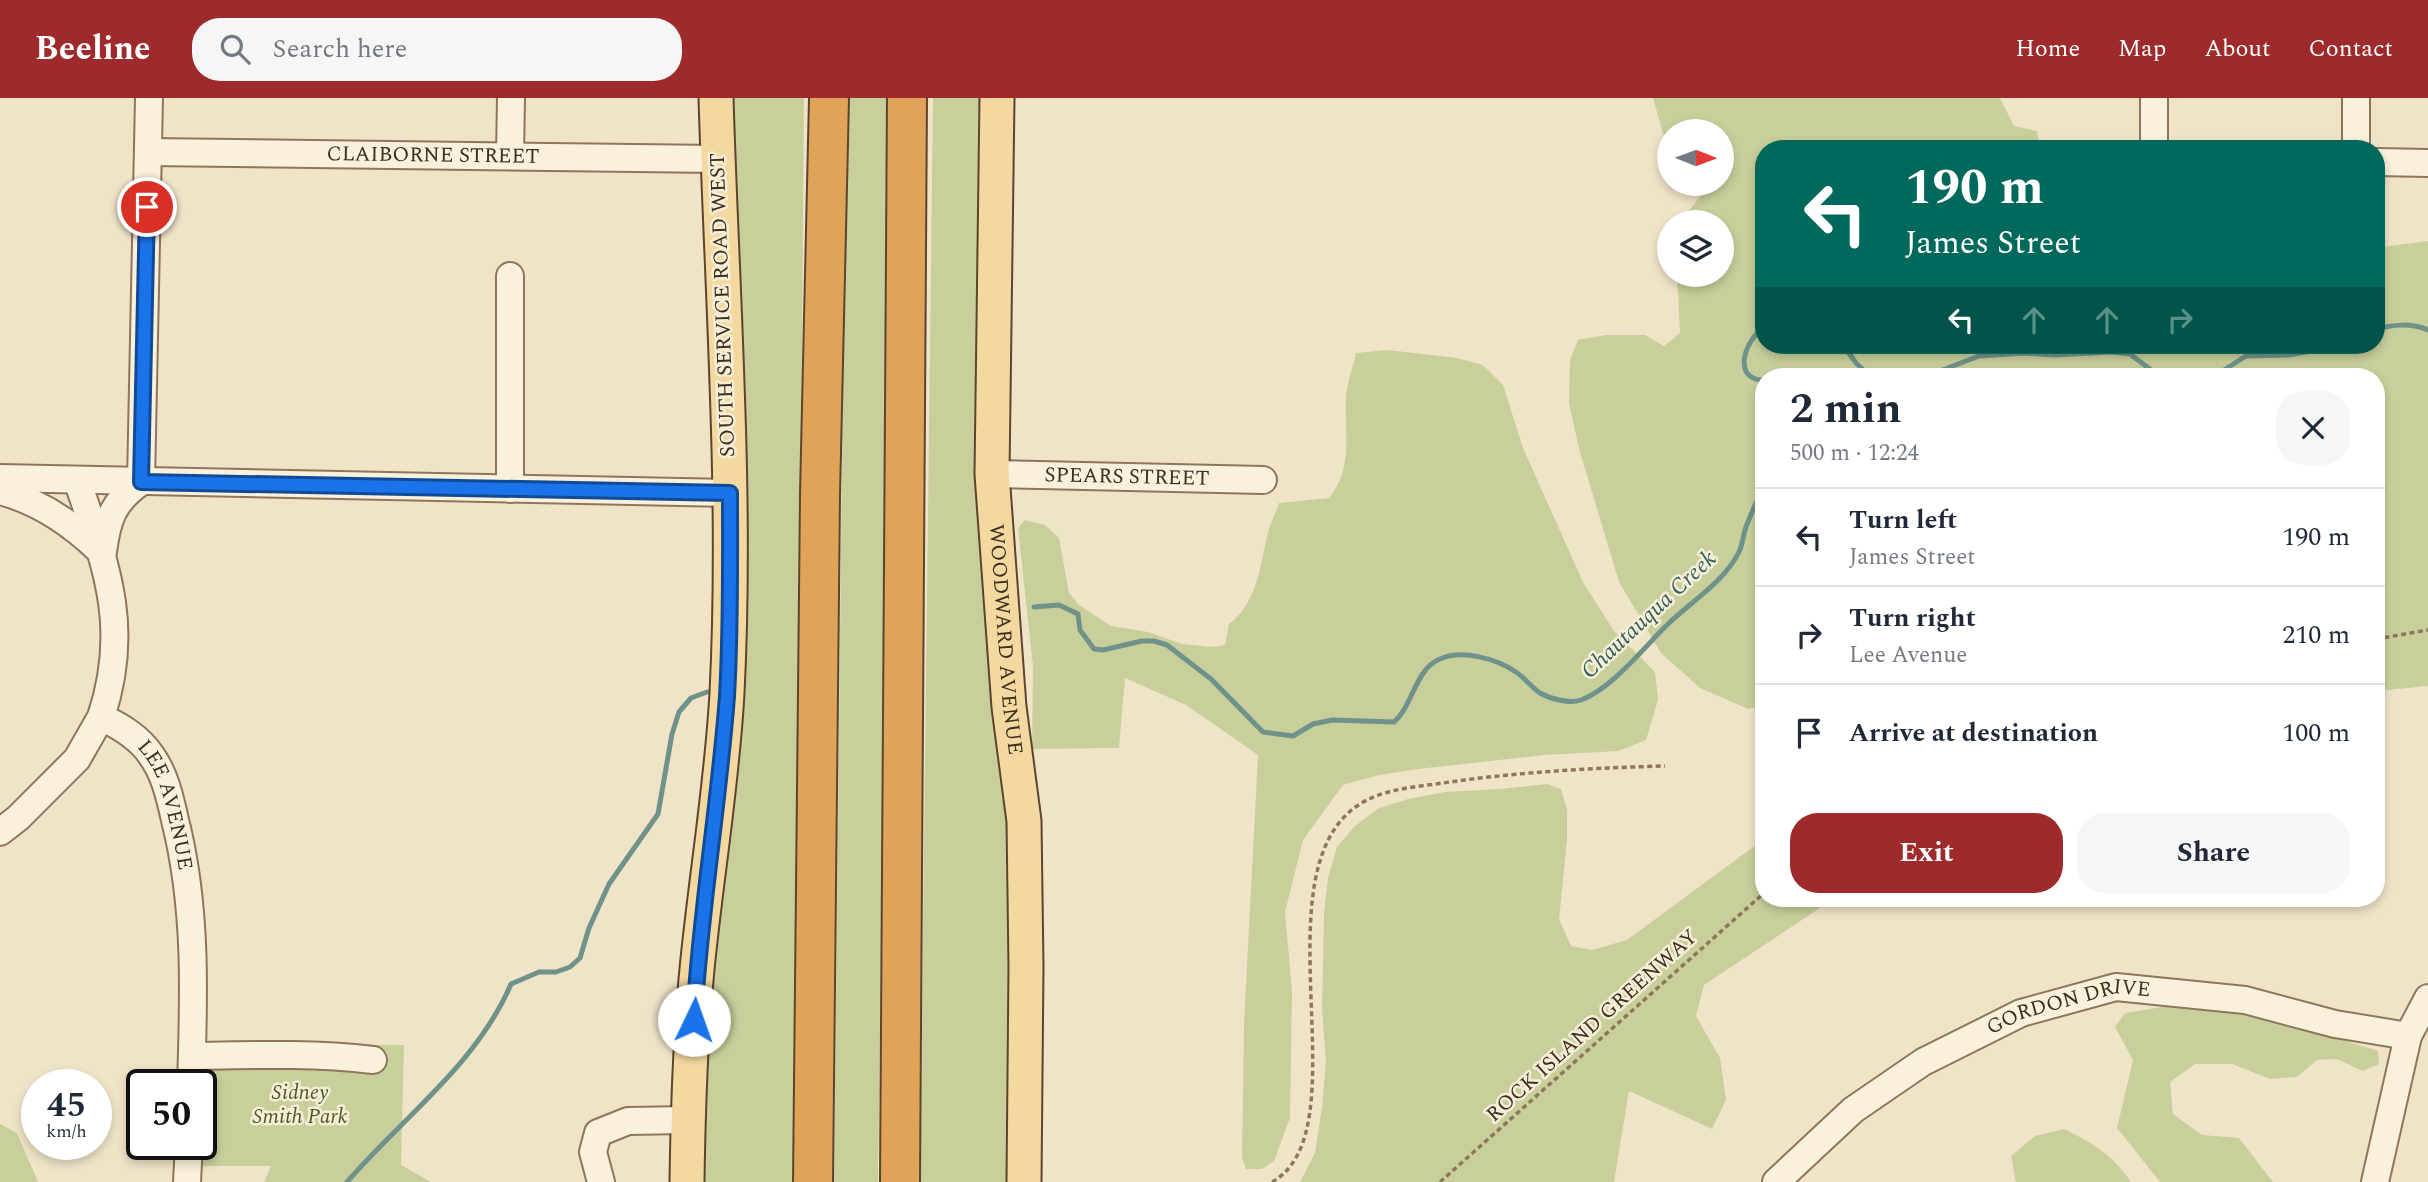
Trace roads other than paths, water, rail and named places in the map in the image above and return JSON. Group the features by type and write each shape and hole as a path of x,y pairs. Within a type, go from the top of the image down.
{"highway":[{"path":"813,1182 820,495 829,98"},
{"path":"900,1182 907,98"}],"main road":[{"name":"SOUTH SERVICE ROAD WEST","path":"687,1182 687,1119 696,971 727,696 730,594 730,493 716,98"},
{"name":"WOODWARD AVENUE","path":"997,98 992,474 1009,707 1024,821 1024,1182"}],"street":[{"path":"141,482 149,98"},
{"path":"510,156 511,98"},
{"path":"2154,98 2154,140"},
{"path":"2356,98 2356,140"},
{"name":"CLAIBORNE STREET","path":"148,152 718,159"},
{"path":"2385,162 2428,163"},
{"path":"510,276 510,489"},
{"name":"SPEARS STREET","path":"992,474 1263,480"},
{"path":"0,478 730,493"},
{"path":"0,832 18,818 77,759 101,717 113,671 116,635 113,599 102,554 77,480"},
{"path":"102,554 106,529 119,499 141,482"},
{"path":"0,491 30,502 66,521 102,554"},
{"name":"LEE AVENUE","path":"101,717 121,727 152,756 167,789 186,874 193,932 192,1069"},
{"name":"GORDON DRIVE","path":"1776,1182 1853,1110 1923,1062 2021,1013 2116,987 2245,1000 2335,1024 2408,1037"},
{"path":"2375,1182 2408,1037 2428,998"},
{"path":"192,1056 288,1054 373,1060"},
{"path":"601,1182 593,1152 598,1133 628,1121 687,1119"},
{"path":"187,1182 188,1160"}],"waterway":[{"name":"Chautauqua Creek","path":"2385,327 2402,325 2428,330"},
{"name":"Chautauqua Creek","path":"1755,336 1744,358 1747,373 1755,378"},
{"name":"Chautauqua Creek","path":"1850,354 1861,368"},
{"name":"Chautauqua Creek","path":"1948,368 1979,356 2009,354"},
{"name":"Chautauqua Creek","path":"2039,354 2073,354"},
{"name":"Chautauqua Creek","path":"2130,354 2148,368"},
{"name":"Chautauqua Creek","path":"2227,368 2246,356 2294,354"},
{"name":"Chautauqua Creek","path":"1034,607 1059,605 1078,614 1080,630 1094,649 1103,650 1142,641 1167,645 1211,679 1263,732 1293,736 1313,724 1332,720 1394,722 1406,707 1425,671 1440,659 1458,655 1469,655 1499,663 1516,672 1544,695 1576,701 1593,694 1616,677 1669,623 1725,573 1739,552 1755,506"},
{"name":"Chautauqua Creek","path":"347,1182 459,1065 479,1040 511,984 539,972 556,972 570,967 580,958 589,928 609,884 658,814 672,734 679,712 691,698 707,692"}],"park label":[{"name":"Sidney Smith Park","path":"300,1105"}]}
